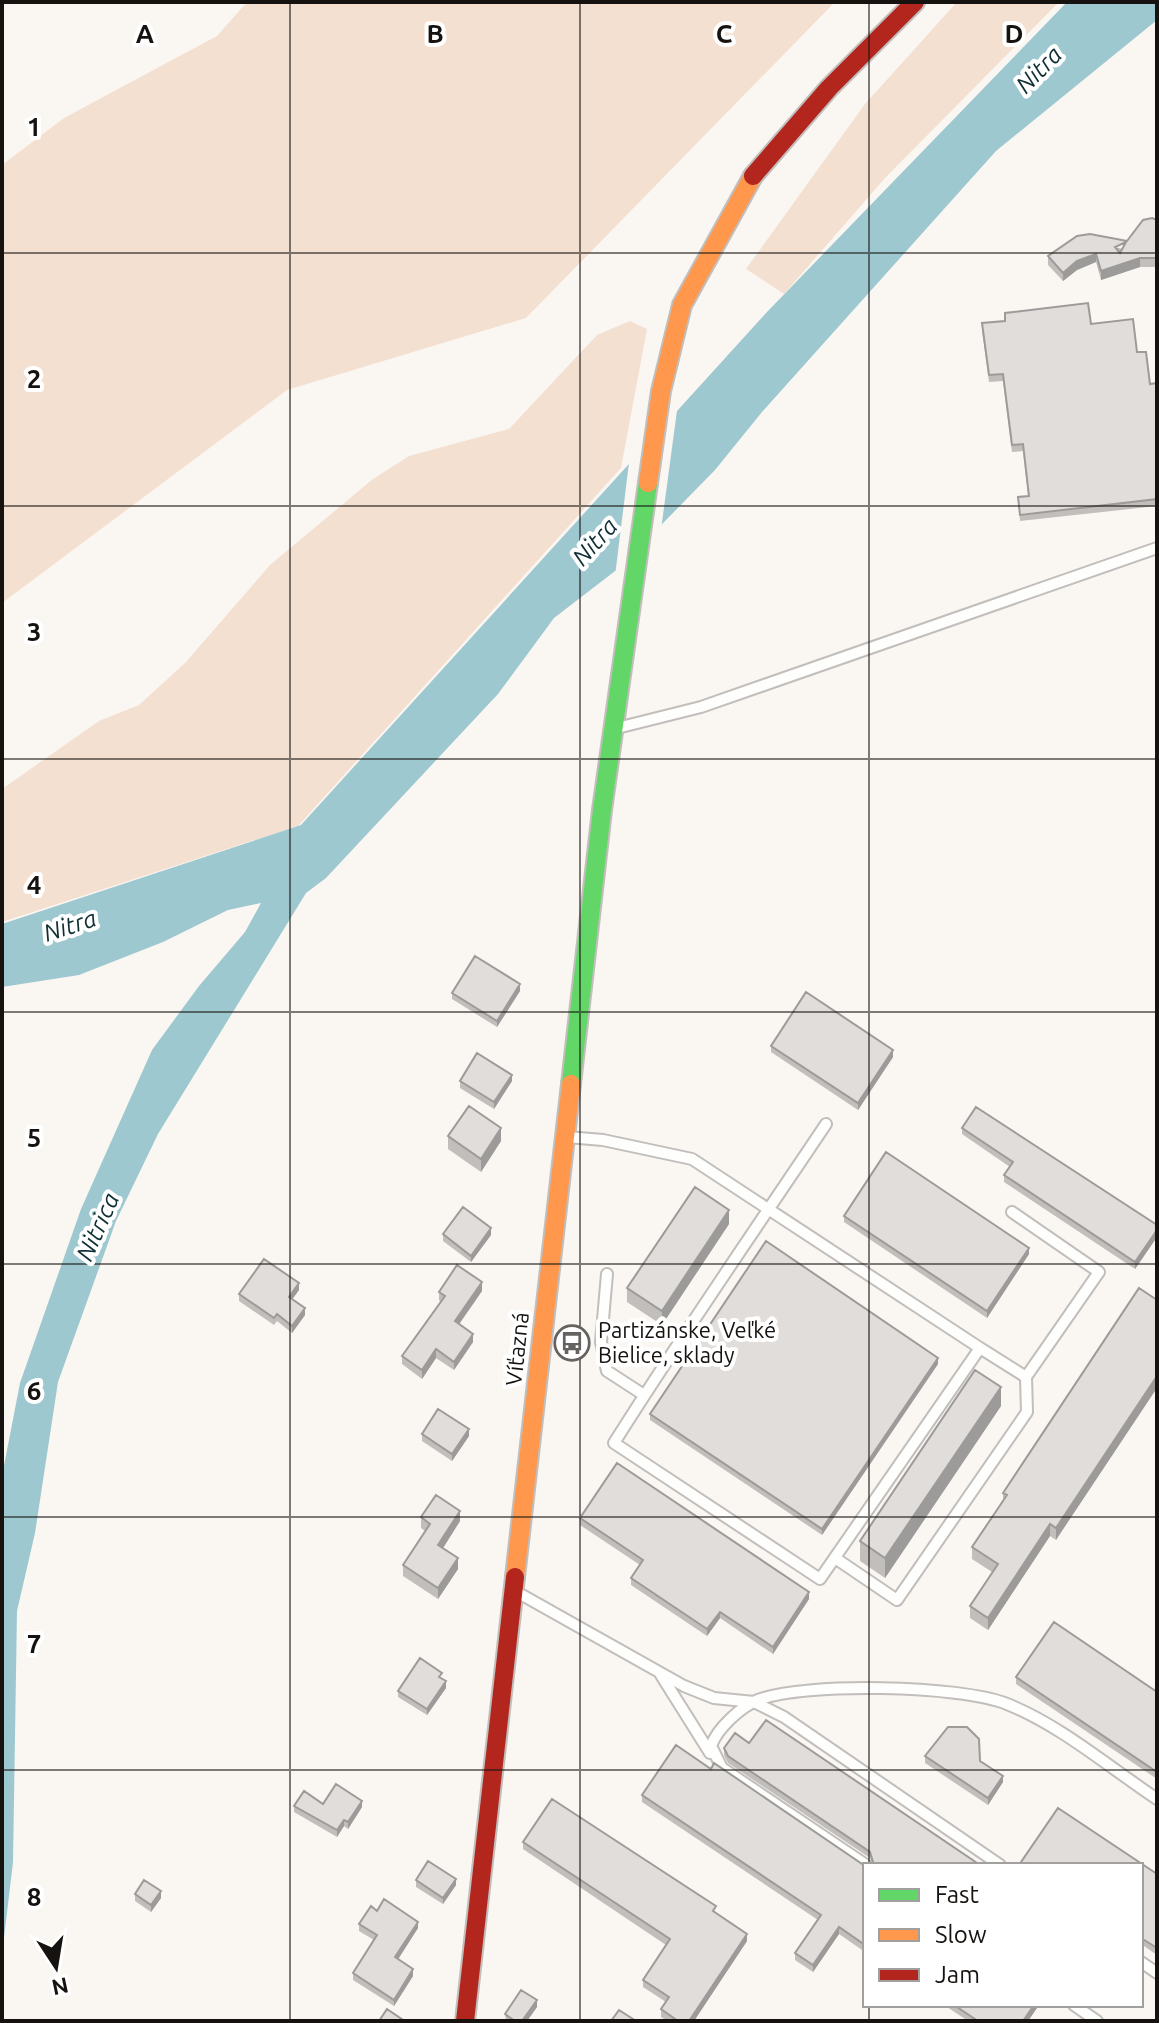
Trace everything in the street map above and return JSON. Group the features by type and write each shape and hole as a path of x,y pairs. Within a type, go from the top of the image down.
{"main road":[{"name":"Víťazná","path":"465,2021 602,810 617,728 661,391 679,315 714,242 755,172 829,88 915,2"}],"lane":[{"path":"617,728 701,707 1157,548"},
{"path":"826,1124 614,1443 820,1579 980,1348"},
{"path":"565,1137 603,1140 692,1159 1026,1377"},
{"path":"835,1558 897,1600 1027,1412 1026,1377 1099,1272 1012,1212"},
{"path":"607,1274 601,1342 607,1371 644,1395"},
{"path":"514,1590 659,1672 714,1698 754,1702 791,1692 905,1691 1004,1702 1035,1717 1157,1799"},
{"path":"659,1672 722,1768 863,1863"},
{"path":"713,1758 711,1746 715,1733 754,1702"},
{"path":"754,1702 784,1717 997,1863"},
{"path":"1077,2007 1097,2021"}],"shaded area":[{"path":"247,2 835,2 526,318 287,390 2,603 2,165 64,118 217,36"},
{"path":"957,2 1059,2 885,178 784,294 746,269 865,104"},
{"path":"630,321 647,329 621,468 298,826 2,922 2,789 99,721 139,705 185,663 270,565 373,479 409,456 509,429 597,335"}],"water":[{"path":"1067,2 1157,2 1157,20 996,151 762,412 715,470 619,568 554,618 498,694 326,878 306,893 158,1134 116,1221 58,1382 35,1533 17,1611 13,1862 2,1955 2,1476 20,1383 81,1209 152,1050 199,986 245,932 261,903 228,910 163,942 79,975 2,987 2,924 301,825 767,312"}],"pier":[{"path":"678,403 661,530 615,576 630,455"}],"building":[{"path":"1143,220 1157,220 1157,258 1140,258 1101,271 1096,254 1077,261 1063,273 1048,256 1077,236 1090,234 1127,241","holes":["1126,242 1120,253 1115,247"]},
{"path":"1088,303 1091,324 1133,319 1137,352 1146,352 1150,384 1157,383 1157,499 1020,515 1018,497 1029,496 1023,444 1012,445 1003,374 989,375 982,323 1005,321 1005,313"},
{"path":"475,956 520,984 497,1021 452,993"},
{"path":"806,992 893,1050 858,1103 771,1046"},
{"path":"477,1053 512,1075 494,1102 460,1081"},
{"path":"469,1106 501,1128 481,1159 448,1136"},
{"path":"976,1107 1157,1225 1157,1230 1135,1262 1004,1175 1013,1162 962,1128"},
{"path":"886,1152 1029,1248 987,1311 844,1216"},
{"path":"695,1187 729,1210 662,1311 627,1288"},
{"path":"463,1207 491,1228 471,1256 443,1234"},
{"path":"766,1241 938,1358 822,1529 650,1414"},
{"path":"264,1259 299,1283 289,1297 305,1308 292,1326 277,1314 274,1318 239,1294"},
{"path":"457,1265 482,1282 455,1321 473,1334 454,1362 436,1349 422,1370 402,1356 445,1296 439,1292"},
{"path":"1139,1288 1157,1300 1157,1376 1056,1528 1050,1524 988,1618 970,1606 998,1564 972,1547 1007,1495 1003,1493"},
{"path":"975,1370 1001,1387 885,1558 860,1541"},
{"path":"438,1409 469,1429 452,1454 422,1434"},
{"path":"617,1463 809,1592 773,1647 720,1612 707,1629 631,1578 643,1560 580,1518"},
{"path":"436,1495 460,1511 438,1545 458,1558 438,1588 403,1565 430,1524 421,1517"},
{"path":"1054,1622 1157,1692 1157,1772 1016,1677"},
{"path":"420,1658 442,1673 439,1677 446,1681 427,1709 398,1691"},
{"path":"766,1720 977,1863 871,1863 870,1852 728,1756 724,1748 735,1733 749,1743"},
{"path":"948,1727 967,1727 979,1739 980,1761 1003,1776 988,1798 925,1756"},
{"path":"676,1745 711,1769 714,1763 863,1865 863,1944 839,1927 813,1965 795,1953 821,1915 642,1795"},
{"path":"336,1784 362,1801 348,1822 344,1820 337,1830 294,1806 304,1791 323,1804"},
{"path":"552,1799 716,1906 713,1911 747,1934 689,2021 678,2021 661,2009 669,1997 643,1980 670,1939 523,1842"},
{"path":"1058,1808 1140,1863 1020,1863"},
{"path":"428,1861 456,1879 443,1898 416,1880"},
{"path":"1143,1865 1157,1874 1157,1948 1143,1939"},
{"path":"144,1880 161,1891 151,1905 135,1894"},
{"path":"384,1899 418,1922 395,1957 413,1969 394,2000 353,1973 377,1935 359,1924 371,1906 377,1911"},
{"path":"521,1990 537,2000 522,2021 515,2021 505,2014"},
{"path":"957,2007 1033,2007 1023,2021 978,2021"},
{"path":"387,2009 403,2020 379,2021"},
{"path":"619,2010 636,2021 611,2021"}],"traffic: fast":[{"path":"571,1084 602,810 648,483"}],"traffic: slow":[{"path":"648,483 661,391 682,305 753,176"},
{"path":"515,1577 571,1084"}],"traffic: jam":[{"path":"753,176 829,88 915,2"},
{"path":"465,2021 515,1577"}],"place":[{"name":"Partizánske, Veľké Bielice, sklady","path":"572,1343"}],"water label":[{"name":"Nitra","path":"1039,70"},
{"name":"Nitra","path":"595,542"},
{"name":"Nitra","path":"70,926"},
{"name":"Nitrica","path":"98,1227"}]}
